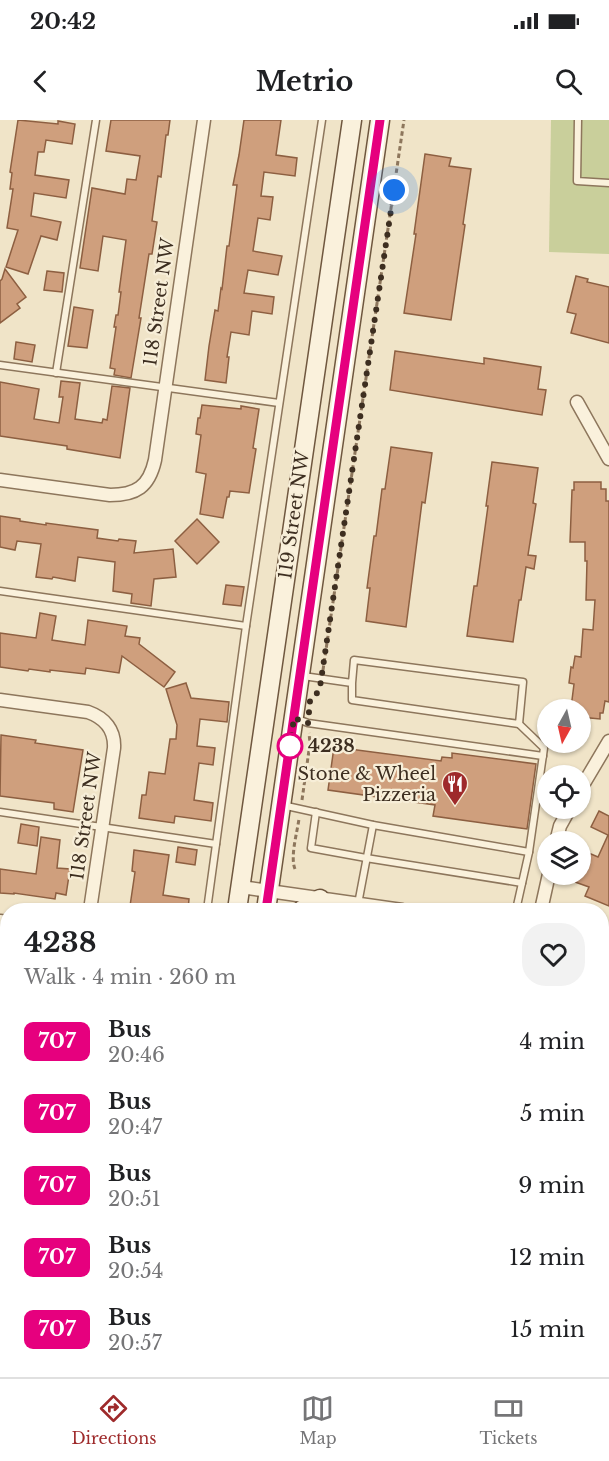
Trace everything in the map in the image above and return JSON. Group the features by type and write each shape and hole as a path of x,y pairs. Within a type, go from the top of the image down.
{"main road":[{"name":"119 Street NW","path":"238,903 352,120"},
{"name":"119 Street NW","path":"267,903 282,805 301,720 300,675 380,120"},
{"path":"313,903 320,899"}],"street":[{"name":"118 Street NW","path":"0,480 110,495 127,494 142,487 153,470 204,120"},
{"path":"577,402 609,459"},
{"name":"118 Street NW","path":"0,700 88,712 96,715 110,727 114,748 91,903"},
{"path":"591,771 609,741"},
{"path":"543,903 547,885"},
{"path":"241,887 350,903"}],"lane":[{"path":"56,373 96,120"},
{"path":"208,903 246,626 322,120"},
{"path":"578,120 577,181 609,183"},
{"path":"0,365 279,403"},
{"path":"0,591 246,626"},
{"path":"518,903 529,852 544,747 519,724 352,700 354,660 523,682 519,724"},
{"path":"300,675 352,684"},
{"path":"301,720 543,756"},
{"path":"282,805 373,825 529,852"},
{"path":"0,812 216,844"},
{"path":"315,812 311,848 522,883"},
{"path":"358,903 373,825"}],"path":[{"path":"322,678 404,120"},
{"path":"295,869 293,856 310,743 301,720"}],"green space":[{"path":"551,120 609,120 609,254 549,252"}],"building":[{"path":"18,120 58,124 58,121 75,124 72,144 46,140 44,152 38,152 35,175 69,180 66,198 34,193 31,216 61,222 57,240 41,236 28,274 6,267 18,230 7,228 13,189 10,189 12,173 10,172"},
{"path":"111,120 170,120 161,177 158,176 152,221 157,222 152,254 149,254 131,378 114,375 115,369 110,368 126,240 103,236 98,271 80,268 92,188 125,194 127,179 136,180 140,156 106,151"},
{"path":"244,120 281,120 276,155 297,158 295,176 264,172 261,196 273,197 270,220 258,218 253,251 282,256 278,275 248,270 244,293 274,297 272,314 252,311 249,335 231,332 226,383 205,380 215,310 218,311 227,246 229,246 237,185 233,185"},
{"path":"425,154 451,158 449,166 471,169 451,320 404,313"},
{"path":"5,269 26,297 17,304 20,308 0,323 0,281"},
{"path":"47,271 64,273 62,292 44,290"},
{"path":"576,276 588,279 587,282 609,287 609,343 571,333 576,314 567,312"},
{"path":"74,307 93,310 87,348 68,346"},
{"path":"16,342 35,345 32,362 14,359"},
{"path":"395,351 484,364 484,358 541,367 538,389 546,390 542,415 390,390"},
{"path":"61,381 80,383 75,419 102,423 103,419 107,420 112,386 130,388 120,458 67,449 67,446 0,436 0,382 39,389 34,419 59,423 63,397 59,397"},
{"path":"202,405 259,409 249,493 230,491 223,518 200,514 206,474 196,472 201,435 196,434"},
{"path":"391,447 432,453 425,503 422,502 406,627 366,621 370,588 367,588 374,536 376,536 382,489 385,489"},
{"path":"492,462 538,468 533,503 536,504 528,555 536,556 534,569 526,567 513,642 467,636 474,586 477,586"},
{"path":"574,482 601,482 601,489 606,489 606,501 609,501 609,702 605,701 600,719 591,718 591,699 572,699 574,684 569,683 575,656 581,657 583,629 593,630 595,600 586,600 585,542 570,542 572,490 574,490"},
{"path":"0,516 46,525 46,523 98,530 97,538 136,541 134,553 173,549 176,577 154,579 151,606 131,603 132,594 113,591 115,562 78,557 75,581 36,577 41,544 17,541 15,550 0,547"},
{"path":"197,519 219,542 197,564 175,541"},
{"path":"226,585 244,587 241,606 223,604"},
{"path":"40,613 56,616 52,640 85,645 88,620 127,626 125,636 140,638 139,644 175,672 164,687 122,656 119,673 86,668 85,674 0,667 0,633 36,638"},
{"path":"186,683 191,698 229,702 227,722 200,719 197,746 215,748 213,765 199,763 194,800 213,803 211,821 175,816 174,823 139,818 142,795 146,795 149,772 165,774 170,739 176,739 177,725 166,689"},
{"path":"1,735 83,750 73,812 54,809 54,803 0,796"},
{"path":"334,747 441,761 442,757 452,758 452,753 536,764 527,829 433,816 435,805 328,790"},
{"path":"599,811 609,816 609,903 602,903 585,896 589,887 583,885 591,885 591,854 598,857 608,835 591,827"},
{"path":"21,824 39,827 37,846 18,843"},
{"path":"41,837 60,840 57,868 70,869 66,895 56,893 55,899 0,893 0,869 36,874"},
{"path":"178,847 197,850 195,865 176,862"},
{"path":"134,850 169,855 163,895 189,899 189,903 130,903 135,872 132,871"}],"bus line":[{"name":"707","path":"267,903 380,120"}],"place":[{"name":"4238","path":"290,746"},
{"name":"Stone & Wheel Pizzeria","path":"455,807"}],"route":[{"path":"290,746 294,718 308,723 310,701 320,687 394,190"}]}
